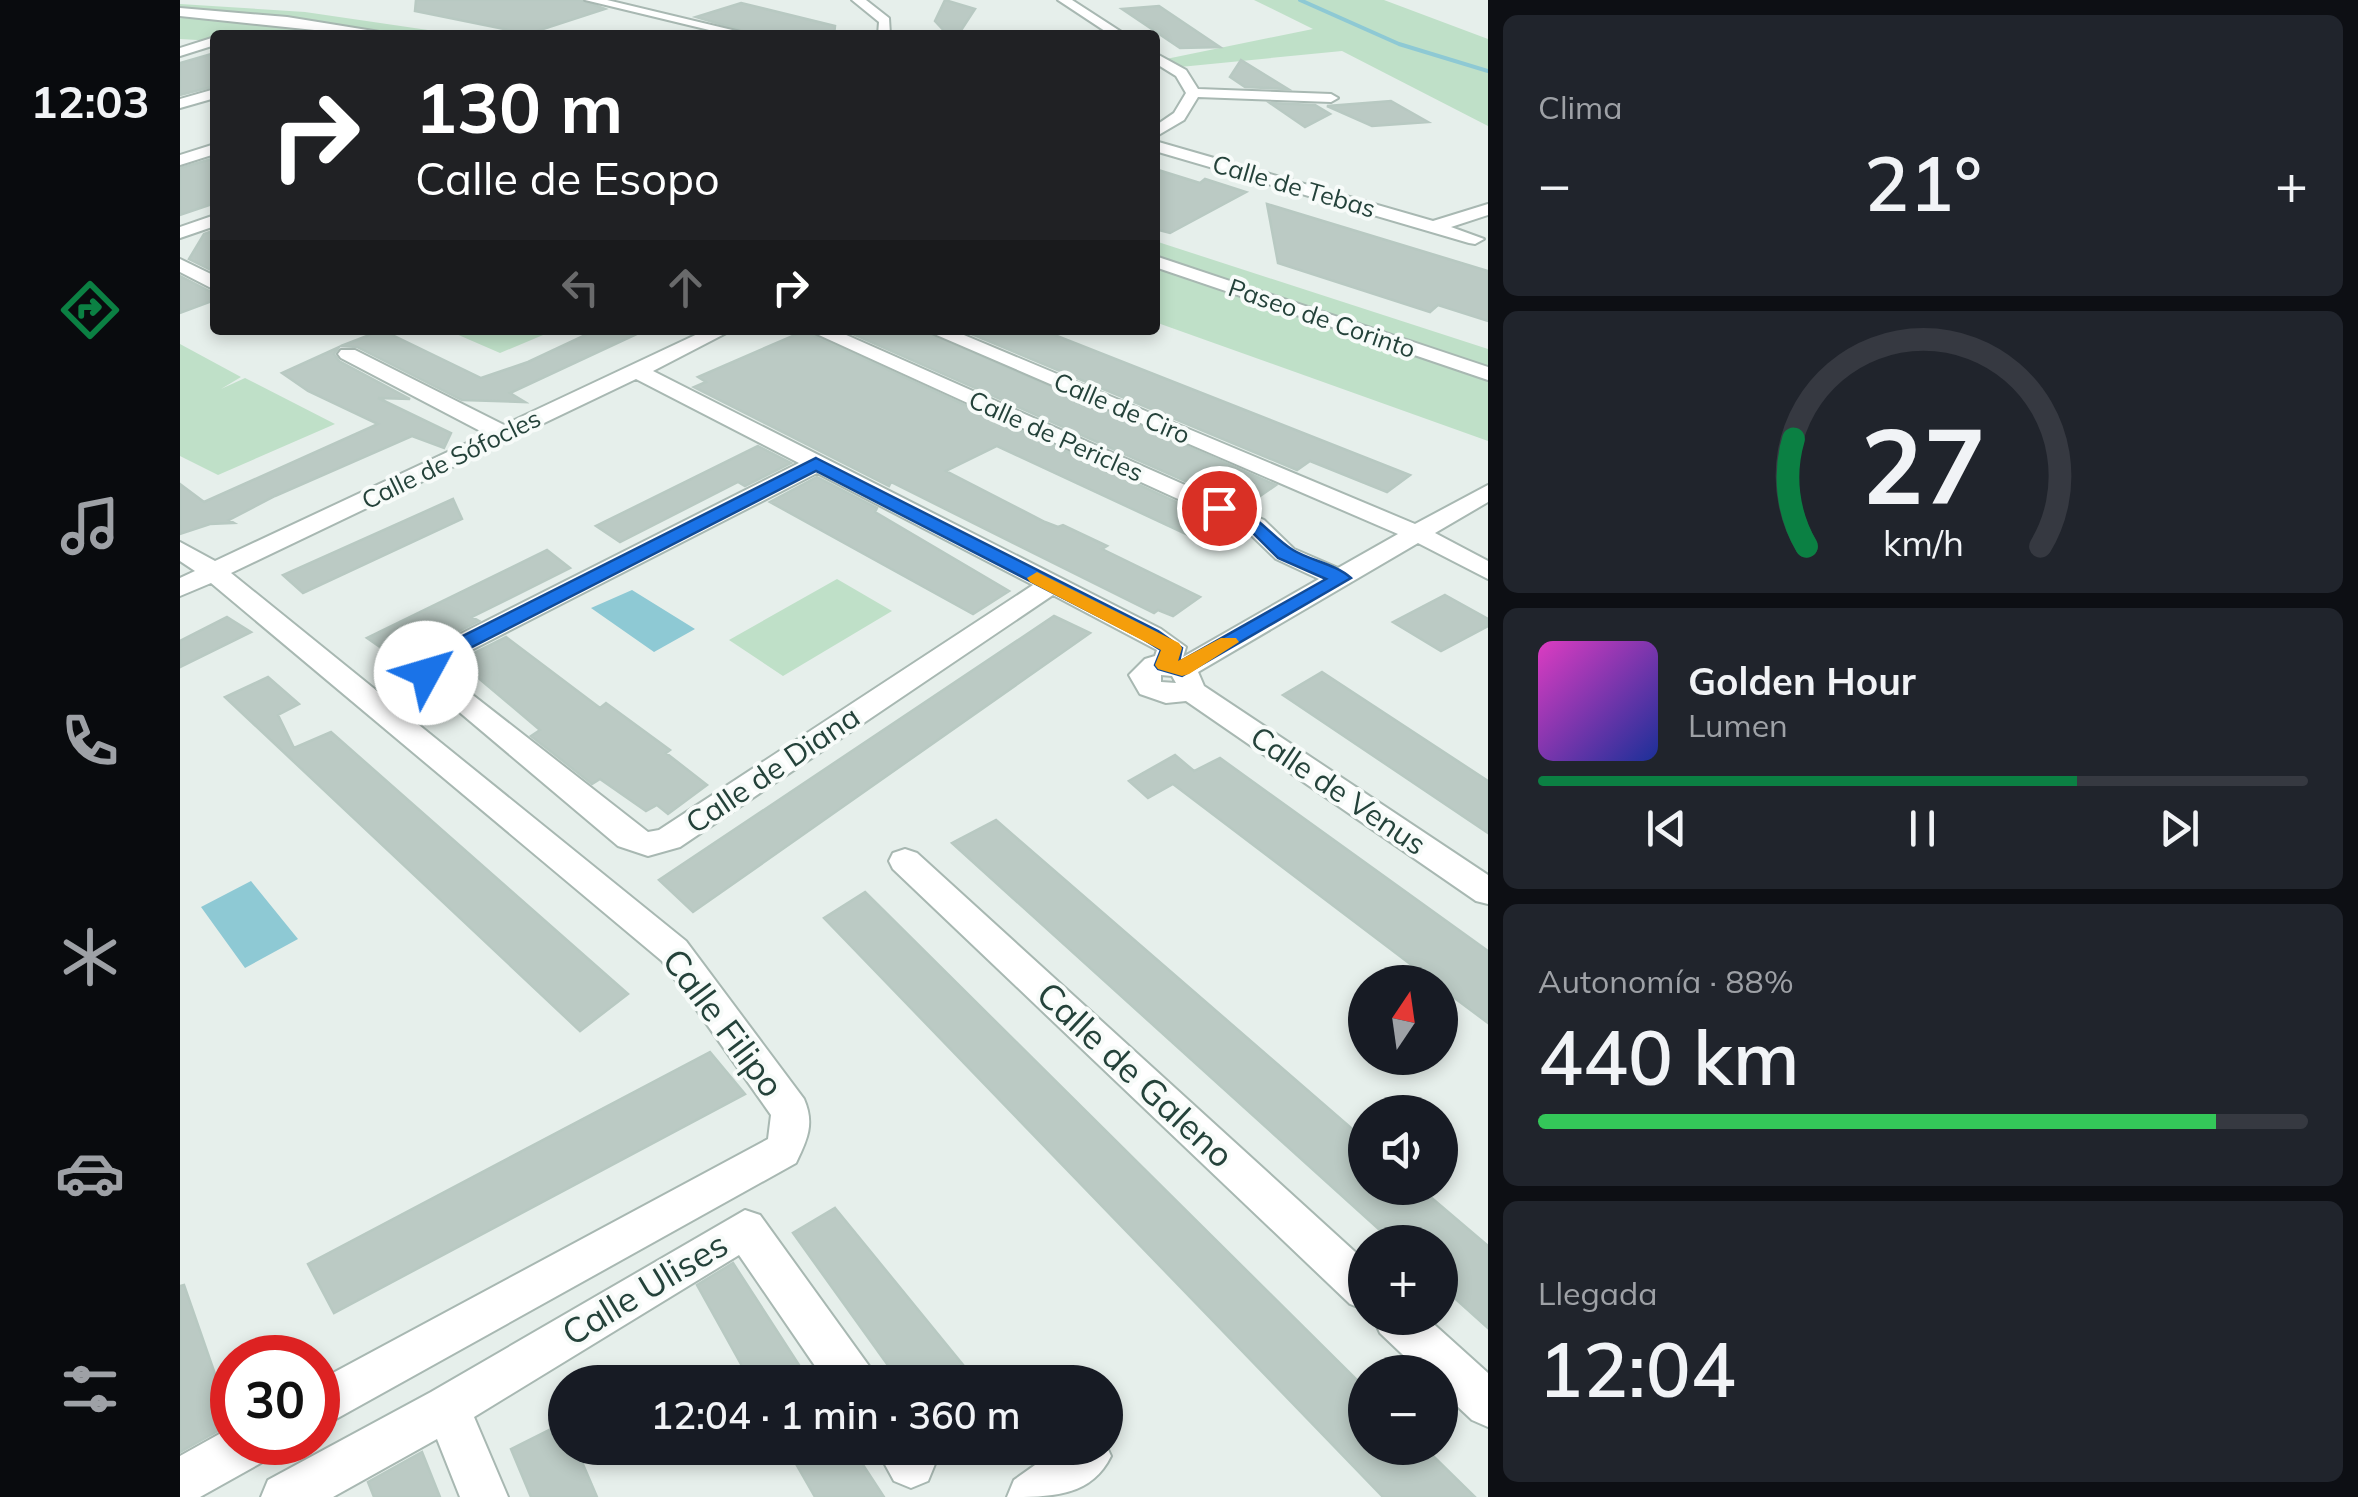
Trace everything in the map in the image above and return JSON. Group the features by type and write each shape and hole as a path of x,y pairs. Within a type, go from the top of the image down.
{"street":[{"path":"591,0 725,30"},
{"path":"858,0 885,21 884,30"},
{"path":"1064,0 1112,30"},
{"path":"180,12 354,30"},
{"path":"254,30 287,21"},
{"path":"180,52 210,43"},
{"path":"1160,60 1181,74 1193,93 1188,109 1160,129"},
{"path":"1193,93 1331,98"},
{"path":"180,104 210,95"},
{"name":"Calle de Tebas","path":"1160,147 1475,239"},
{"path":"180,160 210,151"},
{"path":"1433,226 1488,209"},
{"path":"180,233 210,222"},
{"name":"Paseo de Corinto","path":"1160,264 1488,374"},
{"path":"180,265 210,281"},
{"name":"Calle de Sófocles","path":"180,588 711,335"},
{"name":"Calle de Pericles","path":"829,335 1256,525 1285,554 1341,578"},
{"name":"Calle de Ciro","path":"947,335 1419,534 1488,572"},
{"path":"348,354 503,434"},
{"path":"635,370 1172,648 1179,674 1488,492"},
{"name":"Calle de Diana","path":"816,464 435,658 426,673 629,838 648,844 670,838 1050,584"},
{"name":"Calle Filipo","path":"180,550 214,572 674,952 790,1112 790,1132 782,1151 340,1394"},
{"name":"Calle de Venus","path":"1179,674 1488,892"},
{"name":"Calle de Galeno","path":"904,861 1348,1273"},
{"name":"Calle Ulises","path":"285,1497 447,1408 745,1230 841,1365"},
{"path":"1413,1335 1488,1404"},
{"path":"447,1408 484,1497"},
{"path":"180,1482 210,1465"},
{"path":"1031,1497 1075,1465"}],"green space":[{"path":"1254,0 1384,0 1488,39 1488,126 1342,51 1180,67 1166,59 1313,29"},
{"path":"180,4 305,12 428,30 210,30 210,41 180,39"},
{"path":"1160,243 1488,349 1488,441 1160,324"},
{"path":"459,335 543,335 500,353"},
{"path":"180,344 241,377 221,389 245,378 335,424 218,475 180,456"},
{"path":"837,579 892,611 783,676 729,640"}],"water":[{"path":"632,590 695,629 654,652 591,608"},
{"path":"251,881 298,939 245,968 201,907"}],"building":[{"path":"416,0 581,0 605,9 540,30 508,30 415,11"},
{"path":"945,0 975,9 961,30 943,30 935,21"},
{"path":"741,3 835,26 835,30 740,30 696,17"},
{"path":"1159,6 1220,47 1180,48 1160,35 1160,30 1153,30 1122,9"},
{"path":"210,54 210,87 180,95 180,63"},
{"path":"1241,60 1288,89 1245,87 1230,77"},
{"path":"1391,101 1428,122 1372,126 1327,106"},
{"path":"1270,103 1315,105 1330,114 1305,127"},
{"path":"210,159 210,205 180,215 180,168"},
{"path":"1160,171 1246,192 1170,233 1160,230"},
{"path":"1267,204 1488,271 1488,321 1438,305 1430,312 1278,263"},
{"path":"210,232 210,270 189,259 204,234"},
{"path":"180,276 210,291 210,302 180,313"},
{"path":"369,335 392,335 481,378 528,362 585,335 635,335 510,393 525,402 462,400 357,347 341,346"},
{"path":"795,335 813,335 1222,523 1199,540 997,446 946,471 1045,522 1063,525 1107,546 1102,549 1200,597 1173,616 1158,610 1154,613 694,387 706,382 698,377"},
{"path":"855,335 933,335 1276,485 1244,507"},
{"path":"974,335 1055,335 1410,475 1387,492 1310,461 1297,470"},
{"path":"339,347 334,354 339,361 410,399 378,398 451,433 444,448 412,436 275,496 229,520 234,523 210,524 180,534 180,484 204,502 378,424 308,391 282,373"},
{"path":"758,446 791,463 745,486 738,482 620,542 596,526"},
{"path":"817,477 877,508 875,512 1009,591 973,614 770,502"},
{"path":"453,499 462,519 303,593 283,575"},
{"path":"547,550 570,568 472,617 479,621 445,638 439,633 393,656 367,638"},
{"path":"1445,595 1488,619 1488,626 1441,651 1393,622"},
{"path":"1054,616 1090,633 693,912 659,880"},
{"path":"227,617 251,632 180,667 180,641"},
{"path":"506,637 600,708 606,703 670,750 666,753 707,785 668,814 657,805 646,811 600,779 592,784 531,736 540,730 469,670 476,667 466,657"},
{"path":"1322,672 1488,781 1488,833 1283,695"},
{"path":"268,677 299,704 278,715 294,748 331,732 628,994 580,1031 225,697"},
{"path":"1175,755 1194,771 1220,758 1488,951 1488,1023 1458,1000 1458,965 1412,965 1173,784 1148,798 1129,781"},
{"path":"996,820 1348,1125 1348,1201 952,843"},
{"path":"865,892 1348,1371 1348,1461 824,918"},
{"path":"710,1052 745,1094 334,1313 308,1264"},
{"path":"1352,1205 1440,1205 1488,1246 1488,1328 1458,1301 1458,1225 1374,1225"},
{"path":"835,1208 963,1365 888,1365 793,1233"},
{"path":"733,1263 799,1365 742,1365 697,1285"},
{"path":"184,1285 210,1360 210,1435 180,1452 180,1286"},
{"path":"548,1430 548,1465 583,1465 597,1497 531,1497 511,1449"},
{"path":"422,1452 440,1497 374,1497 368,1482"},
{"path":"797,1465 863,1465 884,1497 815,1497"},
{"path":"1352,1465 1442,1465 1475,1497 1383,1497"}],"waterway":[{"path":"1300,0 1399,44 1488,71"}],"slow traffic":[{"path":"1037,578 1172,648 1166,665 1182,669 1229,642"}],"route":[{"path":"426,673 435,658 816,464 1151,635 1172,648 1166,665 1182,669 1341,578 1285,554 1256,525 1219,508"}]}
